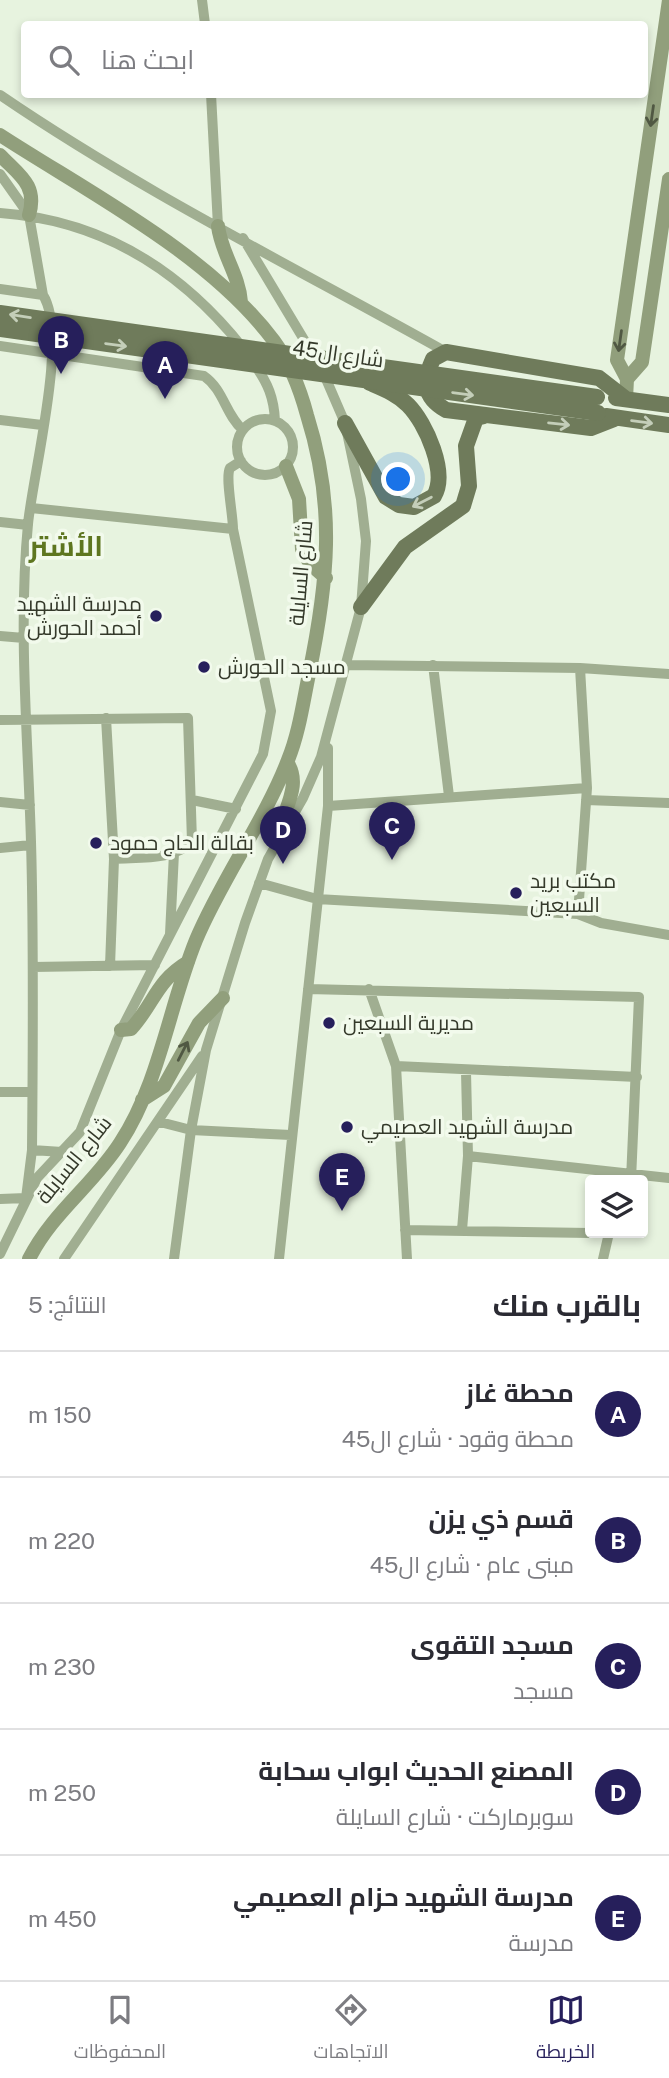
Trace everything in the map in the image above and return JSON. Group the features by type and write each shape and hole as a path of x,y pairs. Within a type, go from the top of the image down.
{"main road":[{"path":"626,399 627,379 617,360 668,0"},
{"name":"شارع السايلة","path":"0,135 172,247 241,302 275,343 289,366 315,439 328,516 326,578 313,656 287,762 200,932 142,1100 120,1143 60,1210 29,1259"},
{"path":"0,155 32,191 34,201 29,215"},
{"path":"627,379 642,362 669,179"},
{"path":"218,226 222,247 237,277 241,302"},
{"name":"شارع ال45","path":"0,313 597,405 614,419 669,425"},
{"name":"شارع ال45","path":"0,329 362,379 597,405 626,399 669,405"},
{"path":"614,419 591,428 446,410 433,402 426,392 426,375 433,359 446,352 599,378 626,399"},
{"path":"345,423 386,497 399,505 414,507 433,496 439,475 417,417 401,398 362,379"},
{"path":"361,607 405,547 463,506 468,493 466,446 476,418 484,416"},
{"path":"286,466 299,499 302,549 310,564 326,578"},
{"path":"279,836 284,811 295,785 293,771 287,762"},
{"path":"121,1030 135,1025 158,987 172,971 188,962"},
{"path":"142,1100 164,1086 199,1023 223,998"}],"street":[{"path":"202,0 205,21"},
{"path":"0,95 131,180 243,238 446,352"},
{"path":"211,98 218,226"},
{"path":"0,174 29,215 43,295 50,305 53,325 52,354 28,525 24,638 33,967 32,1150 26,1198"},
{"path":"0,213 29,215 91,230 162,270 198,297 217,316 267,383 274,401 275,421"},
{"path":"174,1259 191,1130 206,1050 259,883 279,836 303,798 328,735 361,607 366,541 361,499 345,423 328,383 243,238"},
{"path":"0,289 43,295"},
{"path":"0,346 204,376 218,389 228,414 243,430"},
{"path":"261,419 275,421 291,437 292,452 286,466 279,471 262,475 246,468 241,461 237,445 243,430 261,419"},
{"path":"0,420 43,425"},
{"path":"0,1254 41,1171 76,1138 83,1126 121,1030 263,754 271,711 233,529 233,504 227,473 241,461"},
{"path":"30,508 233,529"},
{"path":"0,522 28,525"},
{"path":"0,636 24,638"},
{"path":"347,665 580,668 669,674"},
{"path":"433,665 449,796"},
{"path":"578,915 587,794 580,668"},
{"path":"106,718 114,859 110,965"},
{"path":"0,720 188,718 192,841 185,849 174,853 114,859"},
{"path":"279,1259 328,807 328,735"},
{"path":"328,807 449,796 587,794 669,803"},
{"path":"192,800 236,809"},
{"path":"0,802 30,805"},
{"path":"0,848 31,845"},
{"path":"170,937 174,853"},
{"path":"259,883 317,899 578,915 601,923 669,936"},
{"path":"33,967 155,965"},
{"path":"308,989 639,997 632,1175"},
{"path":"369,989 396,1066 407,1259"},
{"path":"64,1259 160,1122 206,1050"},
{"path":"396,1066 466,1072 637,1077"},
{"path":"462,1230 468,1156 466,1072"},
{"path":"0,1092 32,1092"},
{"path":"160,1122 191,1130 291,1135"},
{"path":"32,1150 62,1152"},
{"path":"468,1156 610,1175"},
{"path":"648,1178 669,1178"},
{"path":"0,1199 26,1198"},
{"path":"405,1230 585,1233"},
{"path":"603,1259 608,1238"}],"place":[{"name":"قسم ذي يزن","path":"61,374"},
{"name":"محطة غاز","path":"165,399"},
{"name":"مدرسة الشهيد أحمد الحورش","path":"156,616"},
{"name":"مسجد الحورش","path":"204,667"},
{"name":"بقالة الحاج حمود","path":"96,843"},
{"name":"مسجد التقوى","path":"392,860"},
{"name":"المصنع الحديث ابواب سحابة","path":"283,864"},
{"name":"مكتب بريد السبعين","path":"516,893"},
{"name":"مديرية السبعين","path":"329,1023"},
{"name":"مدرسة الشهيد العصيمي","path":"347,1127"},
{"name":"مدرسة الشهيد حزام العصيمي","path":"342,1211"}],"district":[{"name":"الأشتر","path":"66,546"}]}
